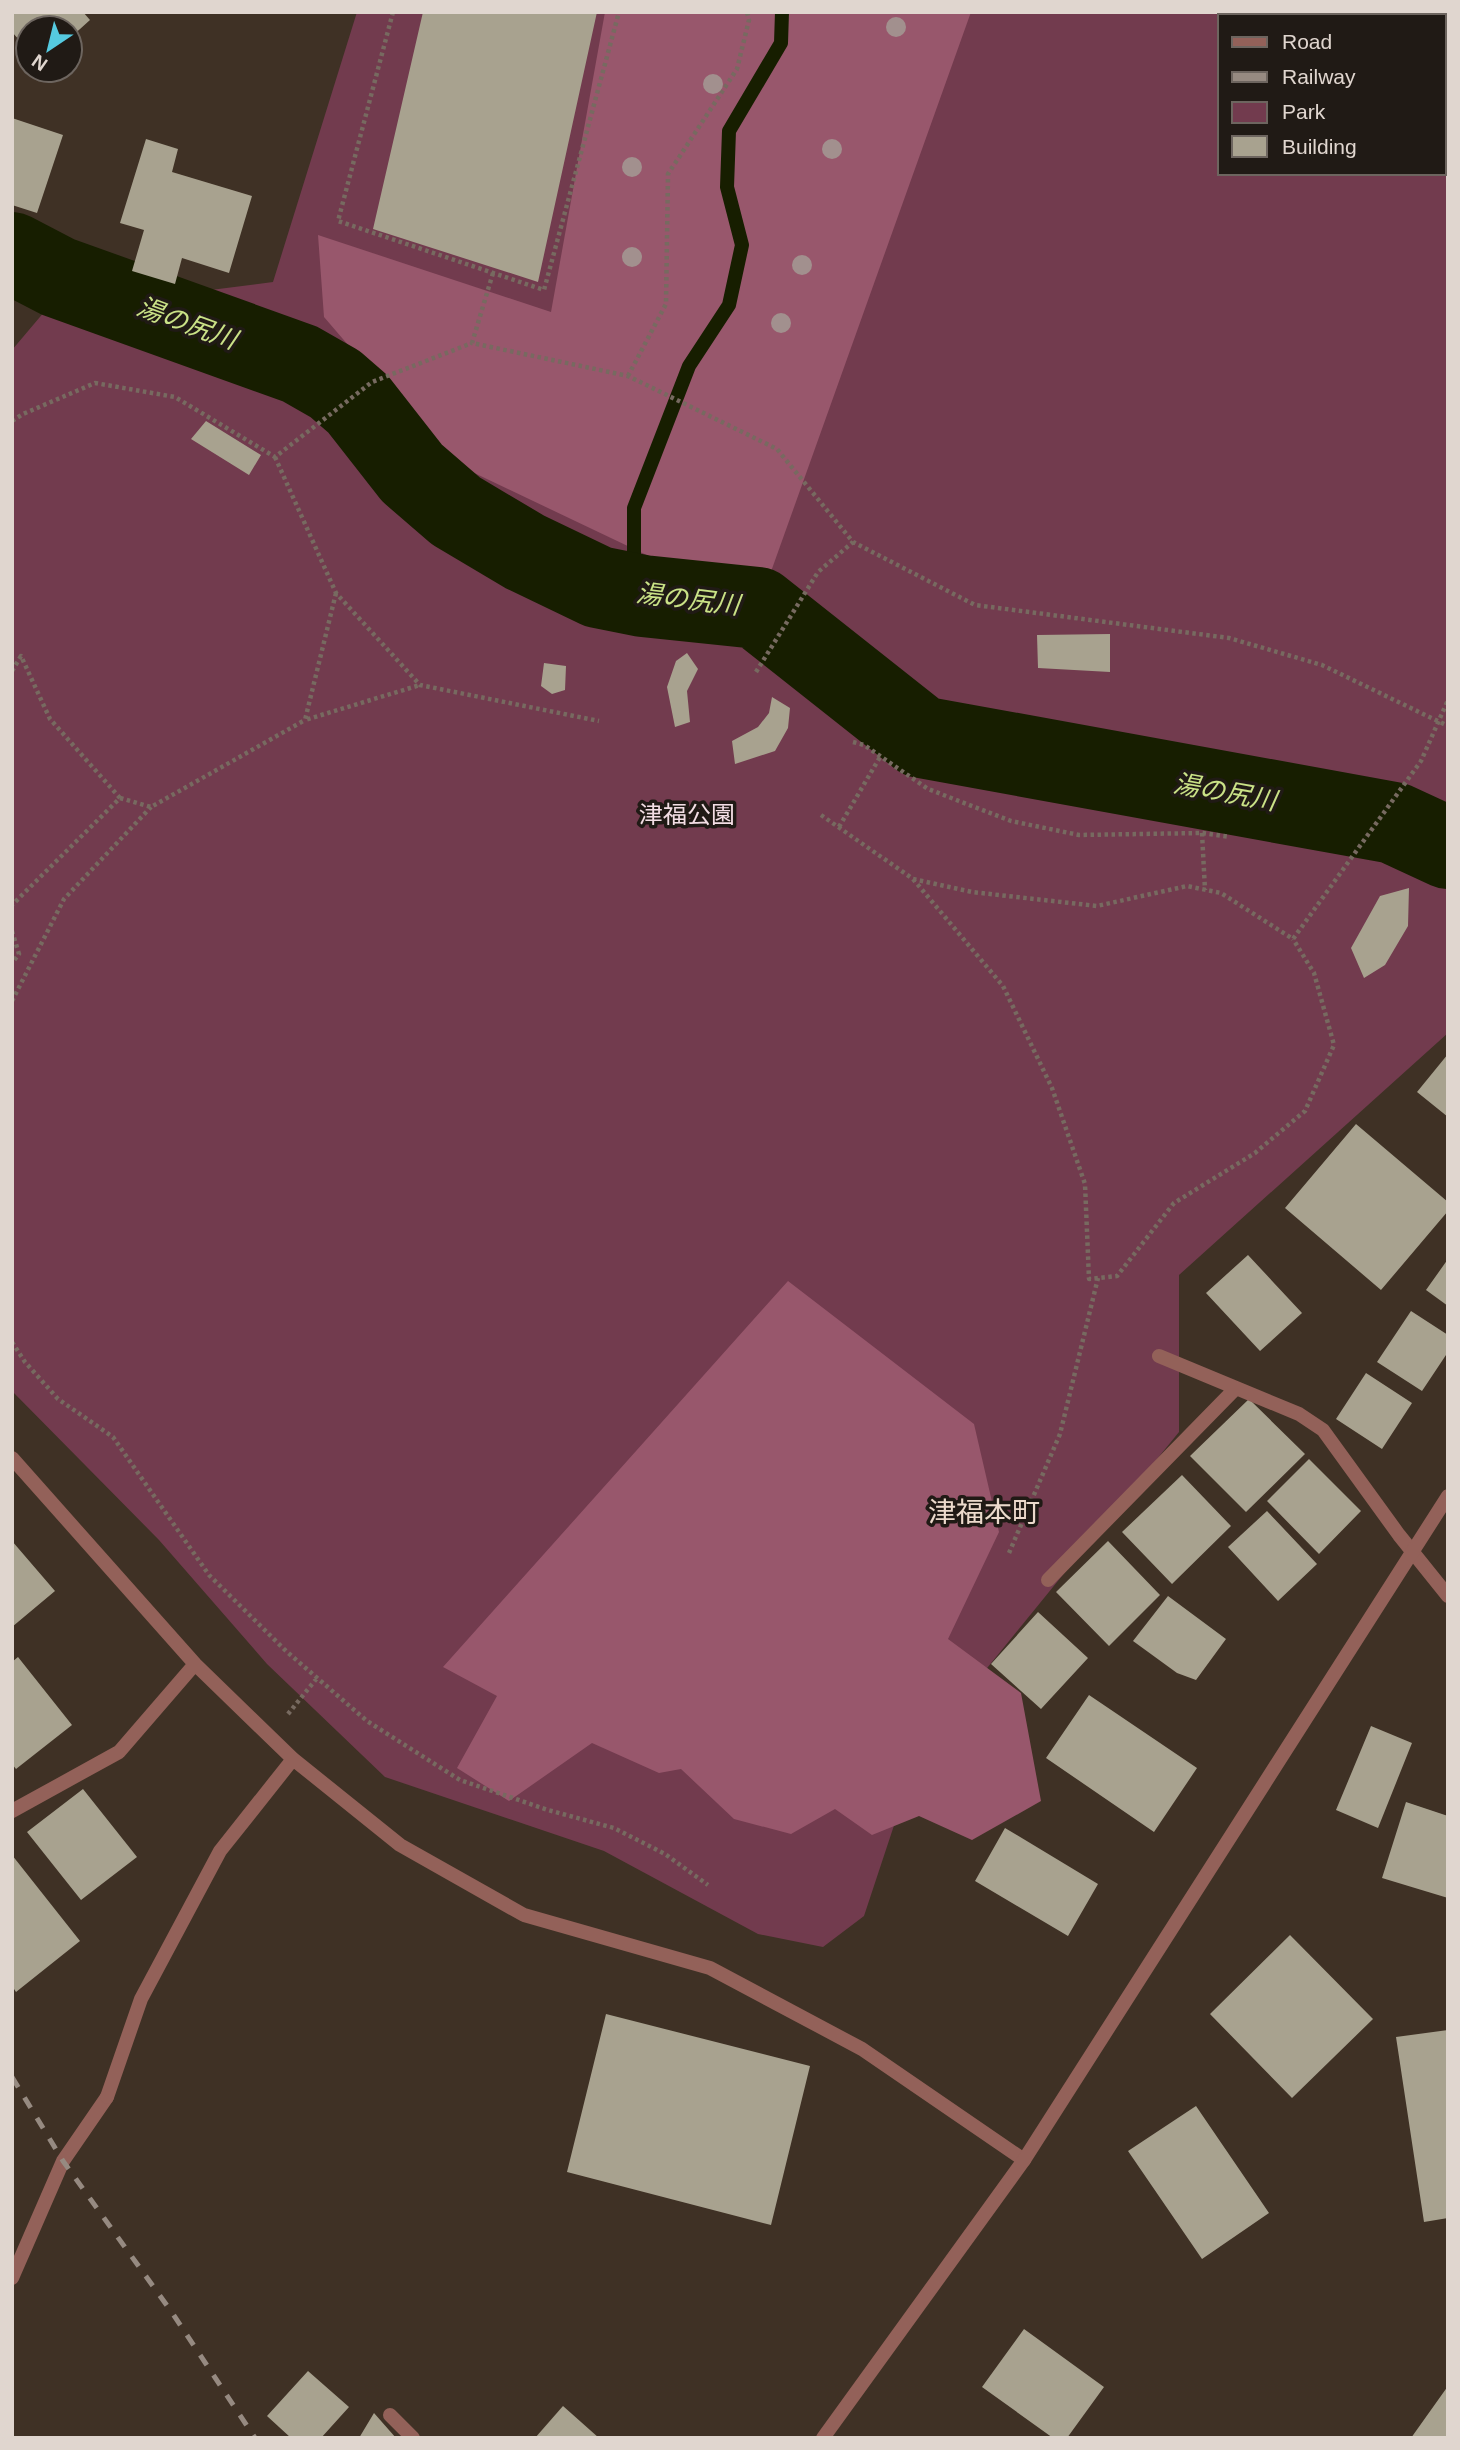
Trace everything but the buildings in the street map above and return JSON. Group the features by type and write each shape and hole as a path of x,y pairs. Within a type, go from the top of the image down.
{"street":[{"path":"1159,1356 1299,1414 1323,1430 1412,1552 1448,1596"},
{"path":"1048,1580 1236,1388"},
{"path":"12,1458 195,1664 293,1759 400,1845 524,1915 710,1968 862,2049 1024,2160"},
{"path":"823,2438 1024,2160 1448,1496"},
{"path":"12,1811 119,1752 195,1664"},
{"path":"12,2278 62,2161 107,2097 141,1999 220,1851 293,1759"},
{"path":"390,2415 412,2438"}],"path":[{"path":"393,12 338,221 544,290 620,12"},
{"path":"628,376 666,304 668,174 737,69 749,20 747,12"},
{"path":"472,343 493,273"},
{"path":"275,457 372,382 472,343 628,376 777,449 853,542 975,605 1229,638 1322,665 1448,726"},
{"path":"12,421 95,383 175,397 275,457 336,593 420,685"},
{"path":"756,672 818,572 853,542"},
{"path":"305,720 336,593"},
{"path":"12,671 21,656 50,719 120,798 151,807"},
{"path":"12,1001 64,899 151,807 305,720 420,685 599,721"},
{"path":"1293,939 1421,761 1448,700"},
{"path":"853,742 863,745 928,789 1011,821 1079,835 1202,833 1230,837"},
{"path":"839,827 880,757"},
{"path":"12,905 120,798"},
{"path":"821,815 913,880 1003,986 1052,1088 1085,1184 1089,1279 1117,1276 1174,1203 1255,1153 1305,1111 1334,1045 1314,973 1293,939 1221,892 1187,886 1097,906 972,892 913,880"},
{"path":"1202,833 1205,890"},
{"path":"12,931 19,954 12,963"},
{"path":"1009,1553 1060,1434 1098,1278"},
{"path":"12,1342 25,1362 58,1399 113,1437 209,1575 317,1678 367,1721 460,1780 548,1810 614,1828 665,1854 708,1885"},
{"path":"271,1737 317,1678"}],"green space":[{"name":"津福公園","path":"357,12 1448,12 1448,1033 1179,1275 1179,1432 918,1753 864,1916 823,1947 758,1934 604,1851 385,1777 267,1664 159,1540 12,1391 12,350 45,311 273,282"}],"shaded area":[{"path":"605,12 971,12 758,608 447,460 324,317 318,235 551,312"},
{"path":"1299,12 1448,12 1448,87 1446,14"},
{"path":"788,1281 974,1424 999,1532 948,1639 1021,1693 1041,1801 972,1840 919,1816 872,1835 835,1809 791,1834 734,1819 681,1769 659,1773 592,1743 509,1801 457,1768 497,1696 443,1667"}],"waterway":[{"path":"630,593 634,558 634,508 689,366 729,305 742,245 727,187 729,131 781,43 782,12"},
{"name":"湯の尻川","path":"12,253 58,277 300,364 335,384 358,404 412,473 456,511 525,552 598,587 643,596 758,608 921,737 1394,823 1448,848"}],"railway":[{"path":"12,2077 63,2161 173,2314 255,2438"}],"district":[{"name":"津福本町","path":"984,1512"}]}
